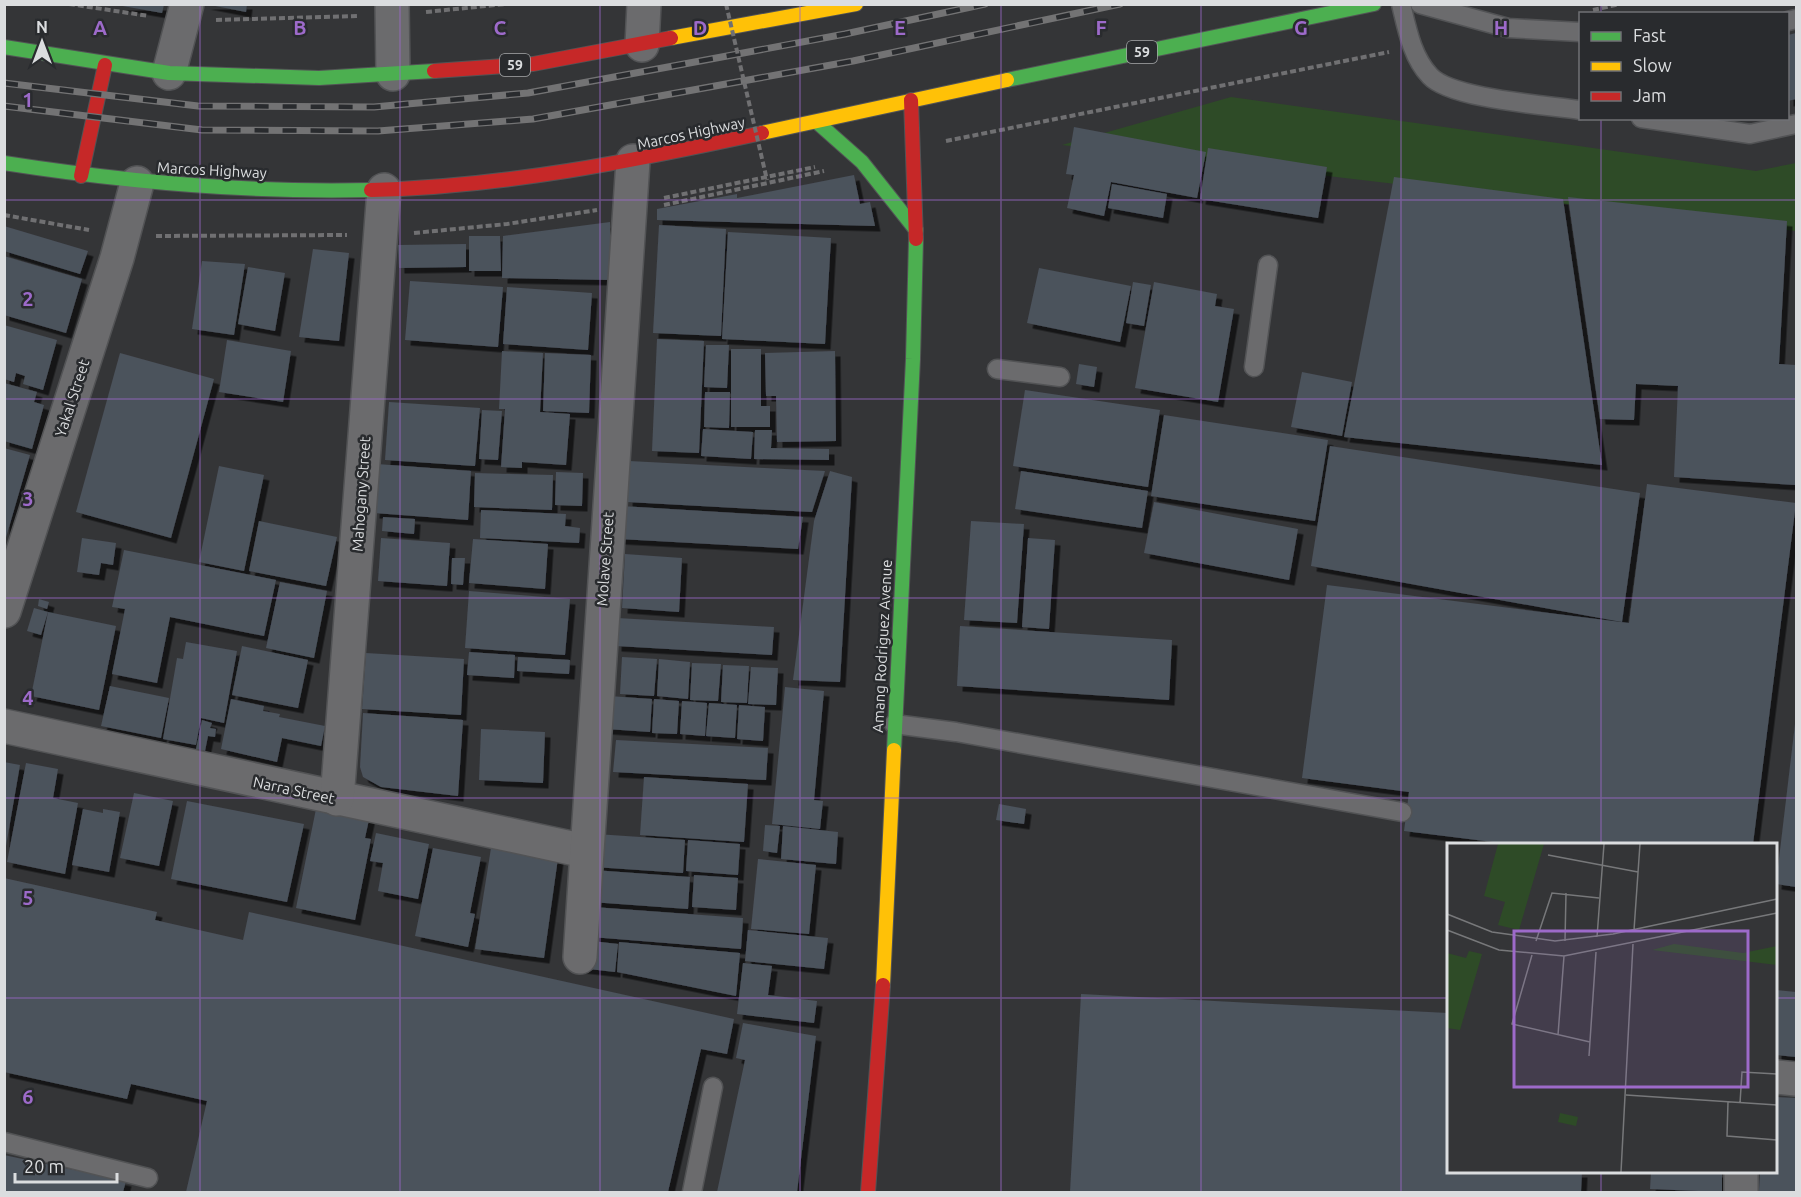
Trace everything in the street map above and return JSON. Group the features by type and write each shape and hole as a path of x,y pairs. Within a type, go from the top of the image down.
{"main road":[{"name":"59","path":"4,47 105,65 169,73 319,78 533,64 856,4"},
{"name":"Marcos Highway","path":"4,163 137,183 270,189 384,190 509,180 633,161 818,123 911,100 1374,4"},
{"path":"81,176 105,65"},
{"name":"Amang Rodriguez Avenue","path":"868,1192 879,1064 913,359 916,230 911,100"},
{"path":"818,123 862,162 916,230"}],"street":[{"path":"642,45 644,4"},
{"path":"392,10 393,74"},
{"path":"169,73 184,13"},
{"name":"Molave Street","path":"580,957 585,851 633,161"},
{"name":"Yakal Street","path":"4,611 117,258 137,183"},
{"name":"Mahogany Street","path":"337,799 384,190"},
{"name":"Narra Street","path":"4,726 585,851"},
{"path":"1777,1077 1797,1079"},
{"path":"1741,1173 1741,1192"}],"lane":[{"path":"1401,4 1412,47 1430,77 1456,92 1579,110"},
{"path":"1420,4 1508,28 1579,32"},
{"path":"1655,120 1750,134 1797,124"},
{"path":"1254,367 1268,265"},
{"path":"997,369 1060,377"},
{"path":"894,724 956,732 1402,812"},
{"path":"692,1192 713,1087"},
{"path":"4,1142 148,1178"}],"path":[{"path":"69,4 184,13 392,10 506,4"},
{"path":"726,4 767,183"},
{"path":"668,204 826,171"}],"green space":[{"path":"1231,97 1756,171 1796,163 1796,231 1062,145"}],"building":[{"path":"205,4 247,4 246,12"},
{"path":"117,5 164,5 162,13"},
{"path":"1796,33 1796,99 1789,101 1789,35"},
{"path":"1074,127 1206,152 1197,198 1111,182 1104,216 1067,208 1074,175 1066,174"},
{"path":"1208,148 1327,167 1318,218 1200,199"},
{"path":"854,175 860,204 870,202 875,226 657,220 657,209 737,194 737,198"},
{"path":"1394,177 1563,199 1602,465 1344,437"},
{"path":"1112,184 1167,194 1163,218 1108,208"},
{"path":"1568,197 1787,221 1779,364 1796,365 1795,485 1674,477 1678,386 1636,384 1634,420 1600,419"},
{"path":"610,222 610,280 502,278 503,236"},
{"path":"659,225 726,229 721,336 653,333"},
{"path":"4,226 88,251 80,274 4,251"},
{"path":"728,232 831,238 825,344 722,339"},
{"path":"469,236 500,236 501,271 469,271"},
{"path":"466,244 466,267 399,268 398,245"},
{"path":"313,249 349,253 339,341 299,337"},
{"path":"4,256 82,279 66,333 4,315"},
{"path":"202,261 245,264 234,335 192,329"},
{"path":"248,267 285,273 275,331 238,324"},
{"path":"1039,268 1131,286 1120,342 1027,323"},
{"path":"410,281 503,287 498,347 405,340"},
{"path":"1133,282 1151,285 1144,326 1126,323"},
{"path":"1154,282 1217,294 1215,306 1234,309 1218,402 1135,388"},
{"path":"507,287 592,293 588,350 503,344"},
{"path":"4,325 57,340 43,390 23,384 25,376 16,373 14,382 4,379"},
{"path":"657,339 704,341 699,453 652,451"},
{"path":"227,340 291,351 283,402 219,392"},
{"path":"706,345 729,345 727,388 704,387"},
{"path":"731,349 761,349 761,406 770,406 770,427 731,427"},
{"path":"502,351 543,353 540,412 570,414 566,465 522,462 522,468 501,467 505,409 499,409"},
{"path":"835,351 836,441 777,442 776,396 766,396 765,353"},
{"path":"120,353 214,379 171,538 76,512"},
{"path":"545,353 591,355 589,413 543,411"},
{"path":"1079,364 1097,367 1094,387 1076,384"},
{"path":"1302,372 1352,382 1342,436 1291,427"},
{"path":"4,383 37,392 34,402 44,405 32,449 4,441"},
{"path":"1025,390 1160,410 1148,487 1013,466"},
{"path":"705,392 730,392 729,428 704,427"},
{"path":"389,402 480,408 475,466 385,460"},
{"path":"482,410 502,411 498,460 479,459"},
{"path":"1164,415 1328,440 1315,521 1151,496"},
{"path":"703,429 753,432 751,459 701,456"},
{"path":"755,430 772,430 771,448 829,449 829,460 754,459"},
{"path":"1330,446 1640,493 1622,622 1311,566"},
{"path":"4,448 30,455 5,541 4,541"},
{"path":"629,461 825,471 812,512 627,502"},
{"path":"377,464 471,471 468,520 374,513"},
{"path":"219,466 264,475 244,571 199,562"},
{"path":"830,471 852,477 840,682 793,680 814,521"},
{"path":"1021,471 1148,491 1142,528 1015,509"},
{"path":"556,472 583,473 582,506 555,505"},
{"path":"475,473 553,475 552,510 474,507"},
{"path":"1647,484 1796,503 1753,843 1501,843 1404,831 1409,792 1302,778 1327,585 1629,623"},
{"path":"1154,502 1298,529 1289,580 1144,553"},
{"path":"621,506 803,517 798,549 619,539"},
{"path":"481,510 566,514 565,526 580,528 579,543 480,538"},
{"path":"383,517 415,519 414,534 382,531"},
{"path":"259,521 337,537 326,586 249,571"},
{"path":"971,521 1024,524 1017,623 964,620"},
{"path":"82,538 116,543 113,565 101,563 99,575 77,572"},
{"path":"381,538 450,543 447,586 378,581"},
{"path":"1028,538 1055,540 1049,629 1022,627"},
{"path":"473,539 548,544 545,589 469,583"},
{"path":"124,550 276,580 264,636 170,617 157,683 112,674 125,609 112,607"},
{"path":"625,554 682,558 679,612 622,608"},
{"path":"452,558 465,558 463,585 451,584"},
{"path":"280,582 327,591 314,658 266,648"},
{"path":"469,591 570,599 565,655 465,648"},
{"path":"39,599 49,602 47,609 38,606"},
{"path":"34,608 48,612 41,635 27,631"},
{"path":"48,612 116,626 99,710 31,696"},
{"path":"617,618 774,627 772,655 616,646"},
{"path":"960,626 1172,640 1169,700 957,686"},
{"path":"186,642 237,651 224,723 201,718 196,745 163,739 177,658 183,659"},
{"path":"242,646 308,660 298,708 232,695"},
{"path":"469,652 515,655 514,678 467,675"},
{"path":"366,653 464,659 461,715 362,709"},
{"path":"518,657 570,660 569,674 517,671"},
{"path":"622,657 657,659 654,696 620,694"},
{"path":"659,659 690,662 688,699 657,696"},
{"path":"692,663 721,664 718,701 690,700"},
{"path":"723,665 749,666 747,703 721,702"},
{"path":"751,667 778,668 776,705 748,704"},
{"path":"110,686 169,698 161,738 101,726"},
{"path":"785,687 824,691 814,800 823,801 820,829 772,824"},
{"path":"609,696 652,699 650,732 606,729"},
{"path":"231,699 264,706 263,711 280,714 279,717 325,726 321,746 282,738 277,762 221,749"},
{"path":"654,699 679,701 677,734 652,733"},
{"path":"682,701 707,703 705,736 680,734"},
{"path":"709,703 737,705 735,738 706,736"},
{"path":"739,705 765,707 763,741 737,739"},
{"path":"363,713 463,720 458,796 381,787 363,777 360,767"},
{"path":"202,720 212,723 210,728 216,729 215,737 208,736 205,751 196,749"},
{"path":"1796,724 1796,887 1777,884"},
{"path":"481,729 545,732 543,783 479,780"},
{"path":"616,740 768,748 766,780 613,772"},
{"path":"4,762 20,765 6,846 4,846"},
{"path":"26,763 58,769 53,798 78,803 65,874 7,862"},
{"path":"644,777 748,784 744,842 640,835"},
{"path":"134,793 173,801 159,866 120,858"},
{"path":"187,801 304,824 287,902 171,879"},
{"path":"317,804 370,815 365,838 371,839 355,920 296,908"},
{"path":"999,804 1026,809 1024,824 996,820"},
{"path":"83,809 103,813 103,809 120,812 109,872 72,865"},
{"path":"765,825 780,826 777,853 763,851"},
{"path":"783,826 838,832 836,864 781,859"},
{"path":"376,833 429,844 418,899 378,891 383,863 370,861"},
{"path":"596,834 685,840 683,873 594,867"},
{"path":"688,840 740,844 738,875 686,871"},
{"path":"433,848 481,857 470,913 475,914 468,947 415,936"},
{"path":"491,848 558,858 544,958 475,949"},
{"path":"758,859 816,865 809,934 751,929"},
{"path":"593,870 690,877 688,909 591,902"},
{"path":"694,875 738,878 736,910 692,907"},
{"path":"4,878 157,912 155,920 243,940 249,912 734,1019 727,1054 701,1049 668,1192 186,1192 207,1101 131,1084 127,1099 4,1072"},
{"path":"593,907 743,918 741,949 591,937"},
{"path":"748,930 828,938 824,969 745,961"},
{"path":"583,940 618,944 615,972 580,968"},
{"path":"619,942 740,953 736,996 617,972"},
{"path":"743,963 772,966 768,995 817,1001 814,1023 737,1014"},
{"path":"1777,990 1796,992 1796,1057 1777,1055"},
{"path":"1081,994 1447,1013 1447,1173 1582,1173 1581,1192 1070,1192"},
{"path":"743,1023 816,1036 797,1192 717,1192 745,1060 736,1058"},
{"path":"1777,1097 1796,1098 1796,1192 1759,1191 1760,1173 1777,1173"},
{"path":"4,1155 126,1181 123,1192 4,1192"},
{"path":"1651,1173 1722,1173 1722,1192 1650,1189"}],"railway":[{"path":"4,83 198,106 374,107 528,93 845,34 985,4"},
{"path":"4,106 202,130 378,131 533,119 853,61 1120,4"}],"traffic: fast":[{"path":"1007,80 1374,4"},
{"path":"4,47 169,73 319,78 434,71"},
{"path":"818,123 862,162 916,230"},
{"path":"4,163 95,176 187,185 278,190 371,190"},
{"path":"894,750 913,359 916,239"}],"traffic: slow":[{"path":"671,38 856,4"},
{"path":"762,133 1007,80"},
{"path":"883,985 894,750"}],"traffic: jam":[{"path":"434,71 533,64 671,38"},
{"path":"81,176 105,65"},
{"path":"911,100 916,239"},
{"path":"371,190 470,184 568,171 762,133"},
{"path":"868,1192 883,985"}]}
